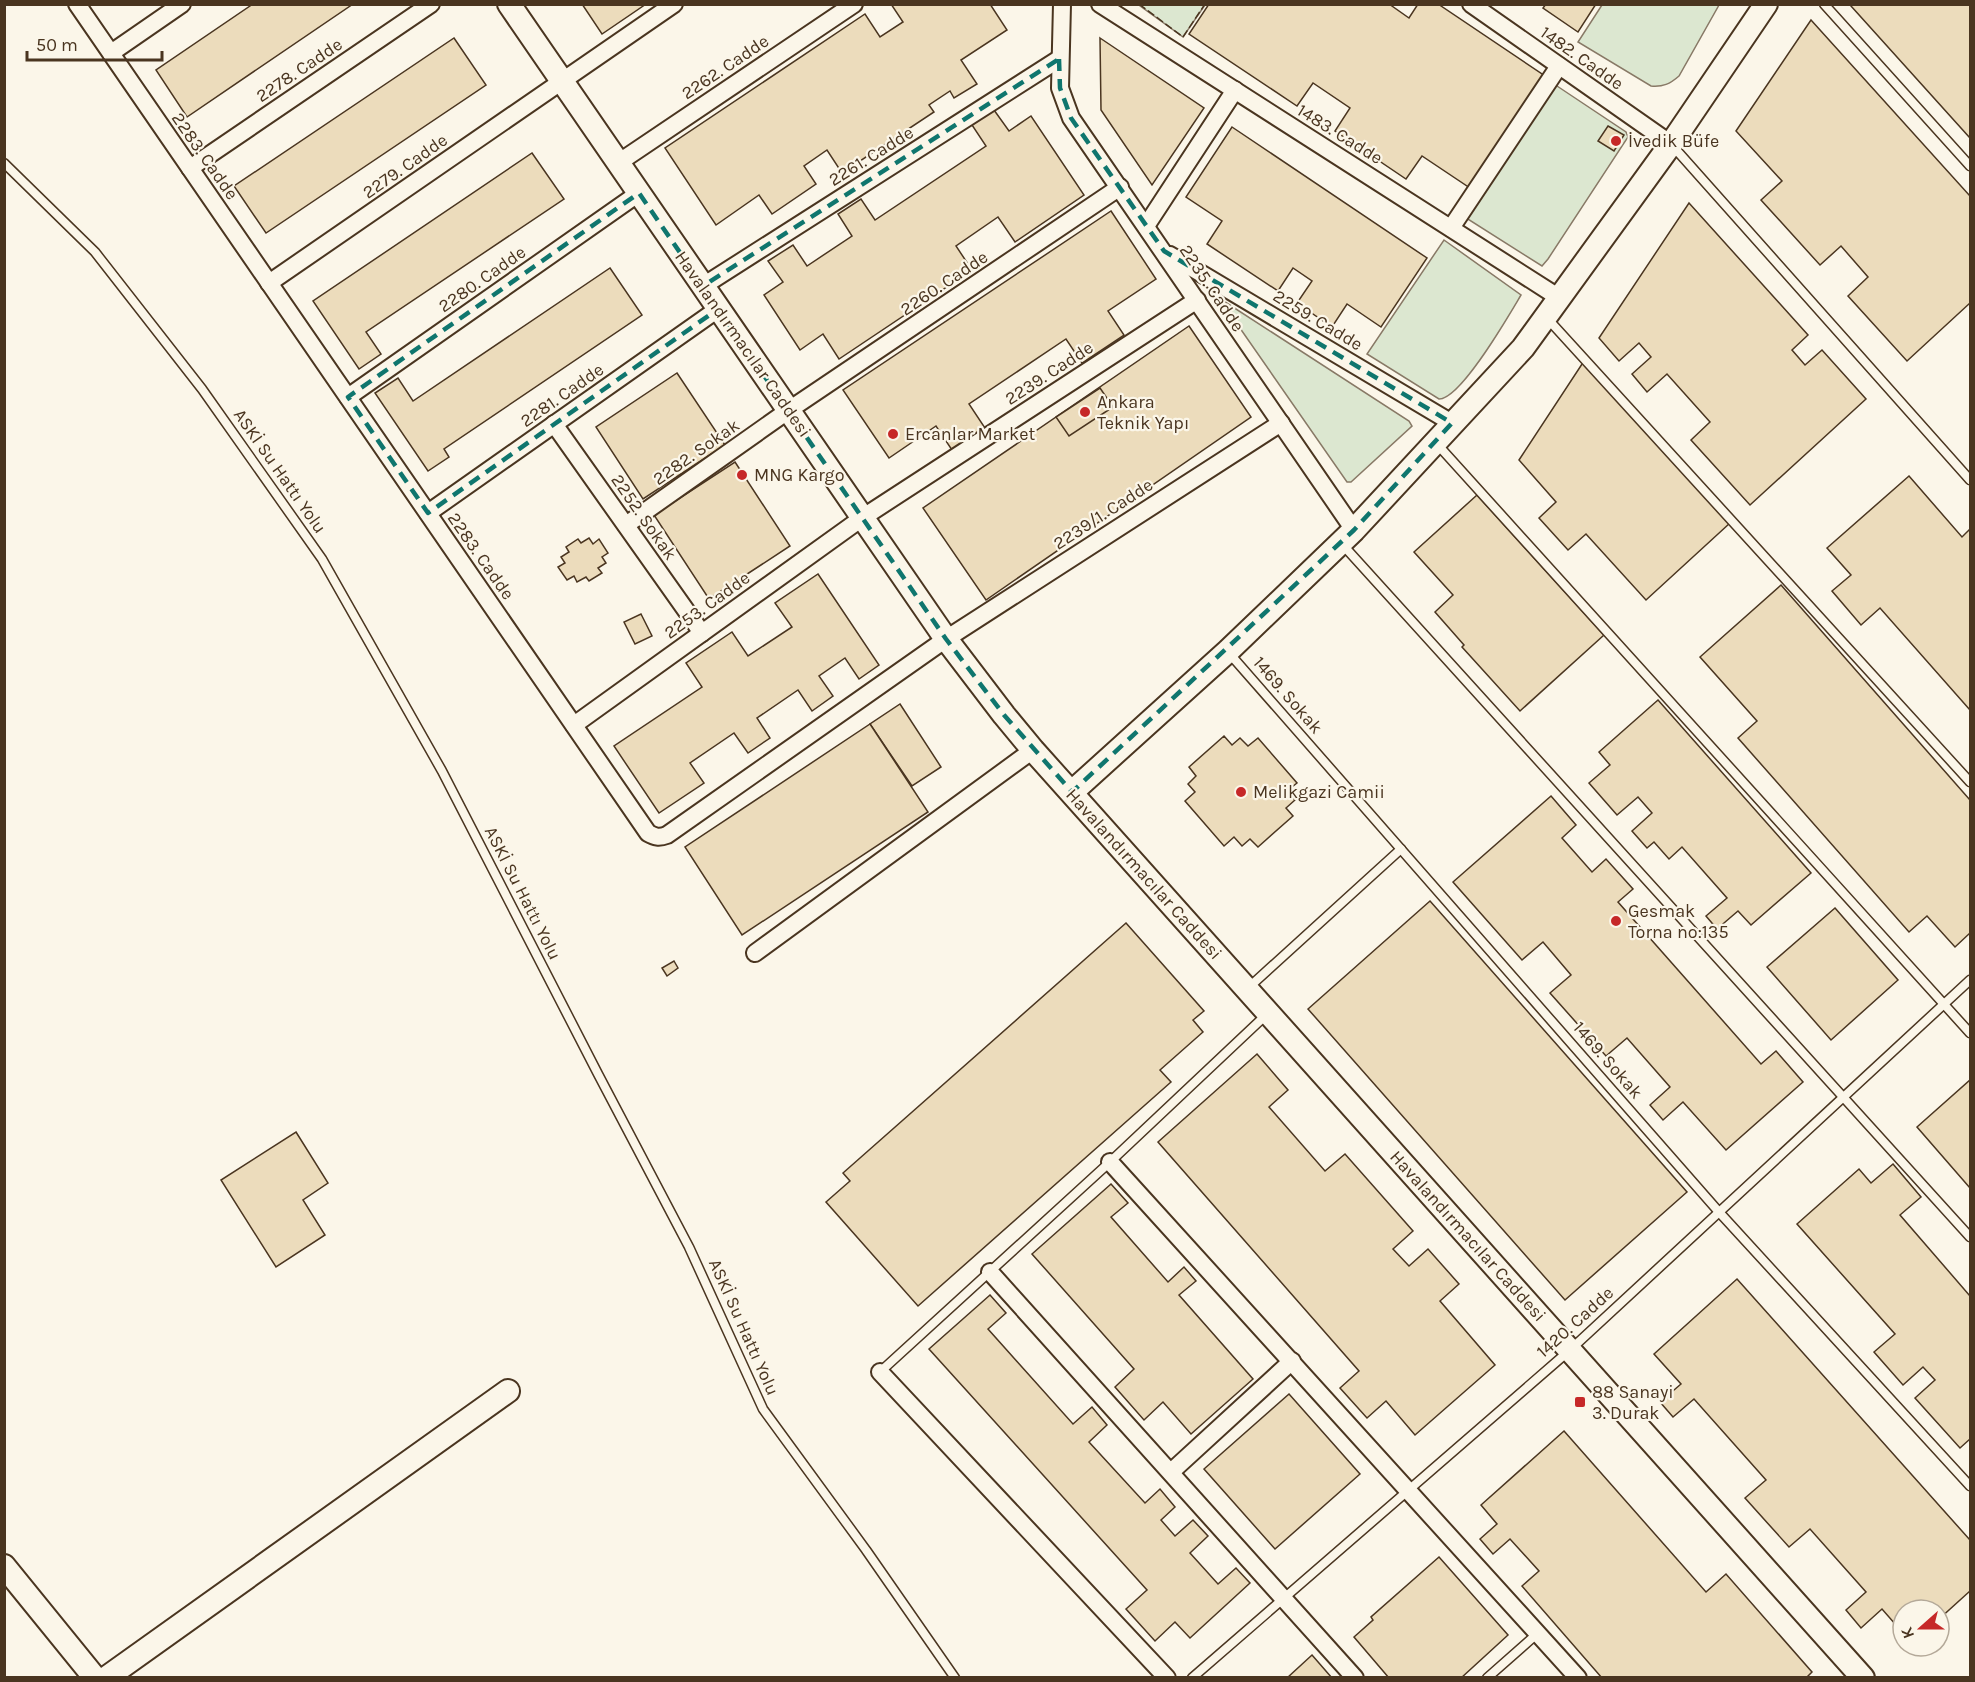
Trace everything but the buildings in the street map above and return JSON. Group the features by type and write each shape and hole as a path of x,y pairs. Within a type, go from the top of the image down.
{"street":[{"name":"2283. Cadde","path":"77,4 648,833 662,837 946,639"},
{"path":"111,53 182,4"},
{"name":"2278. Cadde","path":"190,168 431,4"},
{"name":"Havalandırmacılar Caddesi","path":"509,4 946,639 1004,715 1267,1014 1863,1677"},
{"name":"2279. Cadde","path":"269,283 674,4"},
{"name":"2262. Cadde","path":"618,163 854,4"},
{"name":"2235. Cadde","path":"1062,4 1060,88 1071,118 1281,423 1347,536"},
{"name":"1483. Cadde","path":"1100,4 1558,297"},
{"name":"1482. Cadde","path":"1471,4 1671,144"},
{"path":"1072,792 1228,651 1347,536 1523,348 1671,144 1766,4"},
{"name":"2261. Cadde","path":"703,286 1059,59"},
{"path":"1452,228 1559,66"},
{"path":"1146,226 1235,90"},
{"name":"2260. Cadde","path":"789,410 1120,187"},
{"name":"2280. Cadde","path":"348,397 639,193"},
{"name":"2259. Cadde","path":"1164,251 1452,423"},
{"name":"2239. Cadde","path":"862,518 1197,300"},
{"name":"2281. Cadde","path":"428,513 718,309"},
{"name":"2282. Sokak","path":"626,525 789,410"},
{"name":"2239/1. Cadde","path":"946,639 1281,423"},
{"name":"2252. Sokak","path":"554,424 702,633"},
{"name":"2253. Cadde","path":"574,725 862,518"},
{"path":"755,952 1033,750"},
{"path":"1110,1162 1578,1677"},
{"path":"990,1272 1355,1677"},
{"path":"1171,1472 1292,1361"},
{"path":"880,1372 1167,1677"},
{"path":"106,1677 508,1391"},
{"path":"4,1566 95,1677"}],"lane":[{"path":"1824,4 1971,166"},
{"path":"1671,144 1971,480"},
{"name":"ASKİ Su Hattı Yolu","path":"4,162 95,252 202,389 322,559 442,771 689,1247 763,1409 955,1677"},
{"path":"1545,316 1971,782"},
{"path":"1435,442 1971,1033"},
{"path":"1347,536 1971,1237"},
{"name":"1469. Sokak","path":"1228,651 1719,1212 1971,1486"},
{"path":"1247,989 1401,849"},
{"name":"1420. Cadde","path":"1192,1677 1570,1350 1971,980"},
{"path":"880,1372 1110,1162 1267,1014"},
{"path":"1486,1677 1538,1633"}],"highlighted area":[{"path":"1059,59 1060,88 1071,118 1164,251 1452,423 1354,530 1072,792 1004,715 946,639 718,309 428,513 348,397 639,193 703,286"}],"green space":[{"path":"1139,4 1205,5 1183,37"},
{"path":"1602,5 1719,5 1679,76 1666,84 1651,86 1578,42"},
{"path":"1551,82 1626,132 1628,137 1542,266 1463,216"},
{"path":"1444,240 1521,295 1496,337 1471,371 1459,386 1439,399 1367,354"},
{"path":"1219,298 1409,421 1412,426 1351,482 1347,482"}],"fence":[{"path":"1139,4 1183,37 1205,4"}],"place":[{"name":"İvedik Büfe","path":"1616,141"},
{"name":"Ankara Teknik Yapı","path":"1085,412"},
{"name":"Ercanlar Market","path":"893,434"},
{"name":"MNG Kargo","path":"742,475"},
{"name":"Melikgazi Camii","path":"1241,792"},
{"name":"Gesmak Torna no:135","path":"1616,921"},
{"name":"88 Sanayi 3. Durak","path":"1580,1402"}]}
